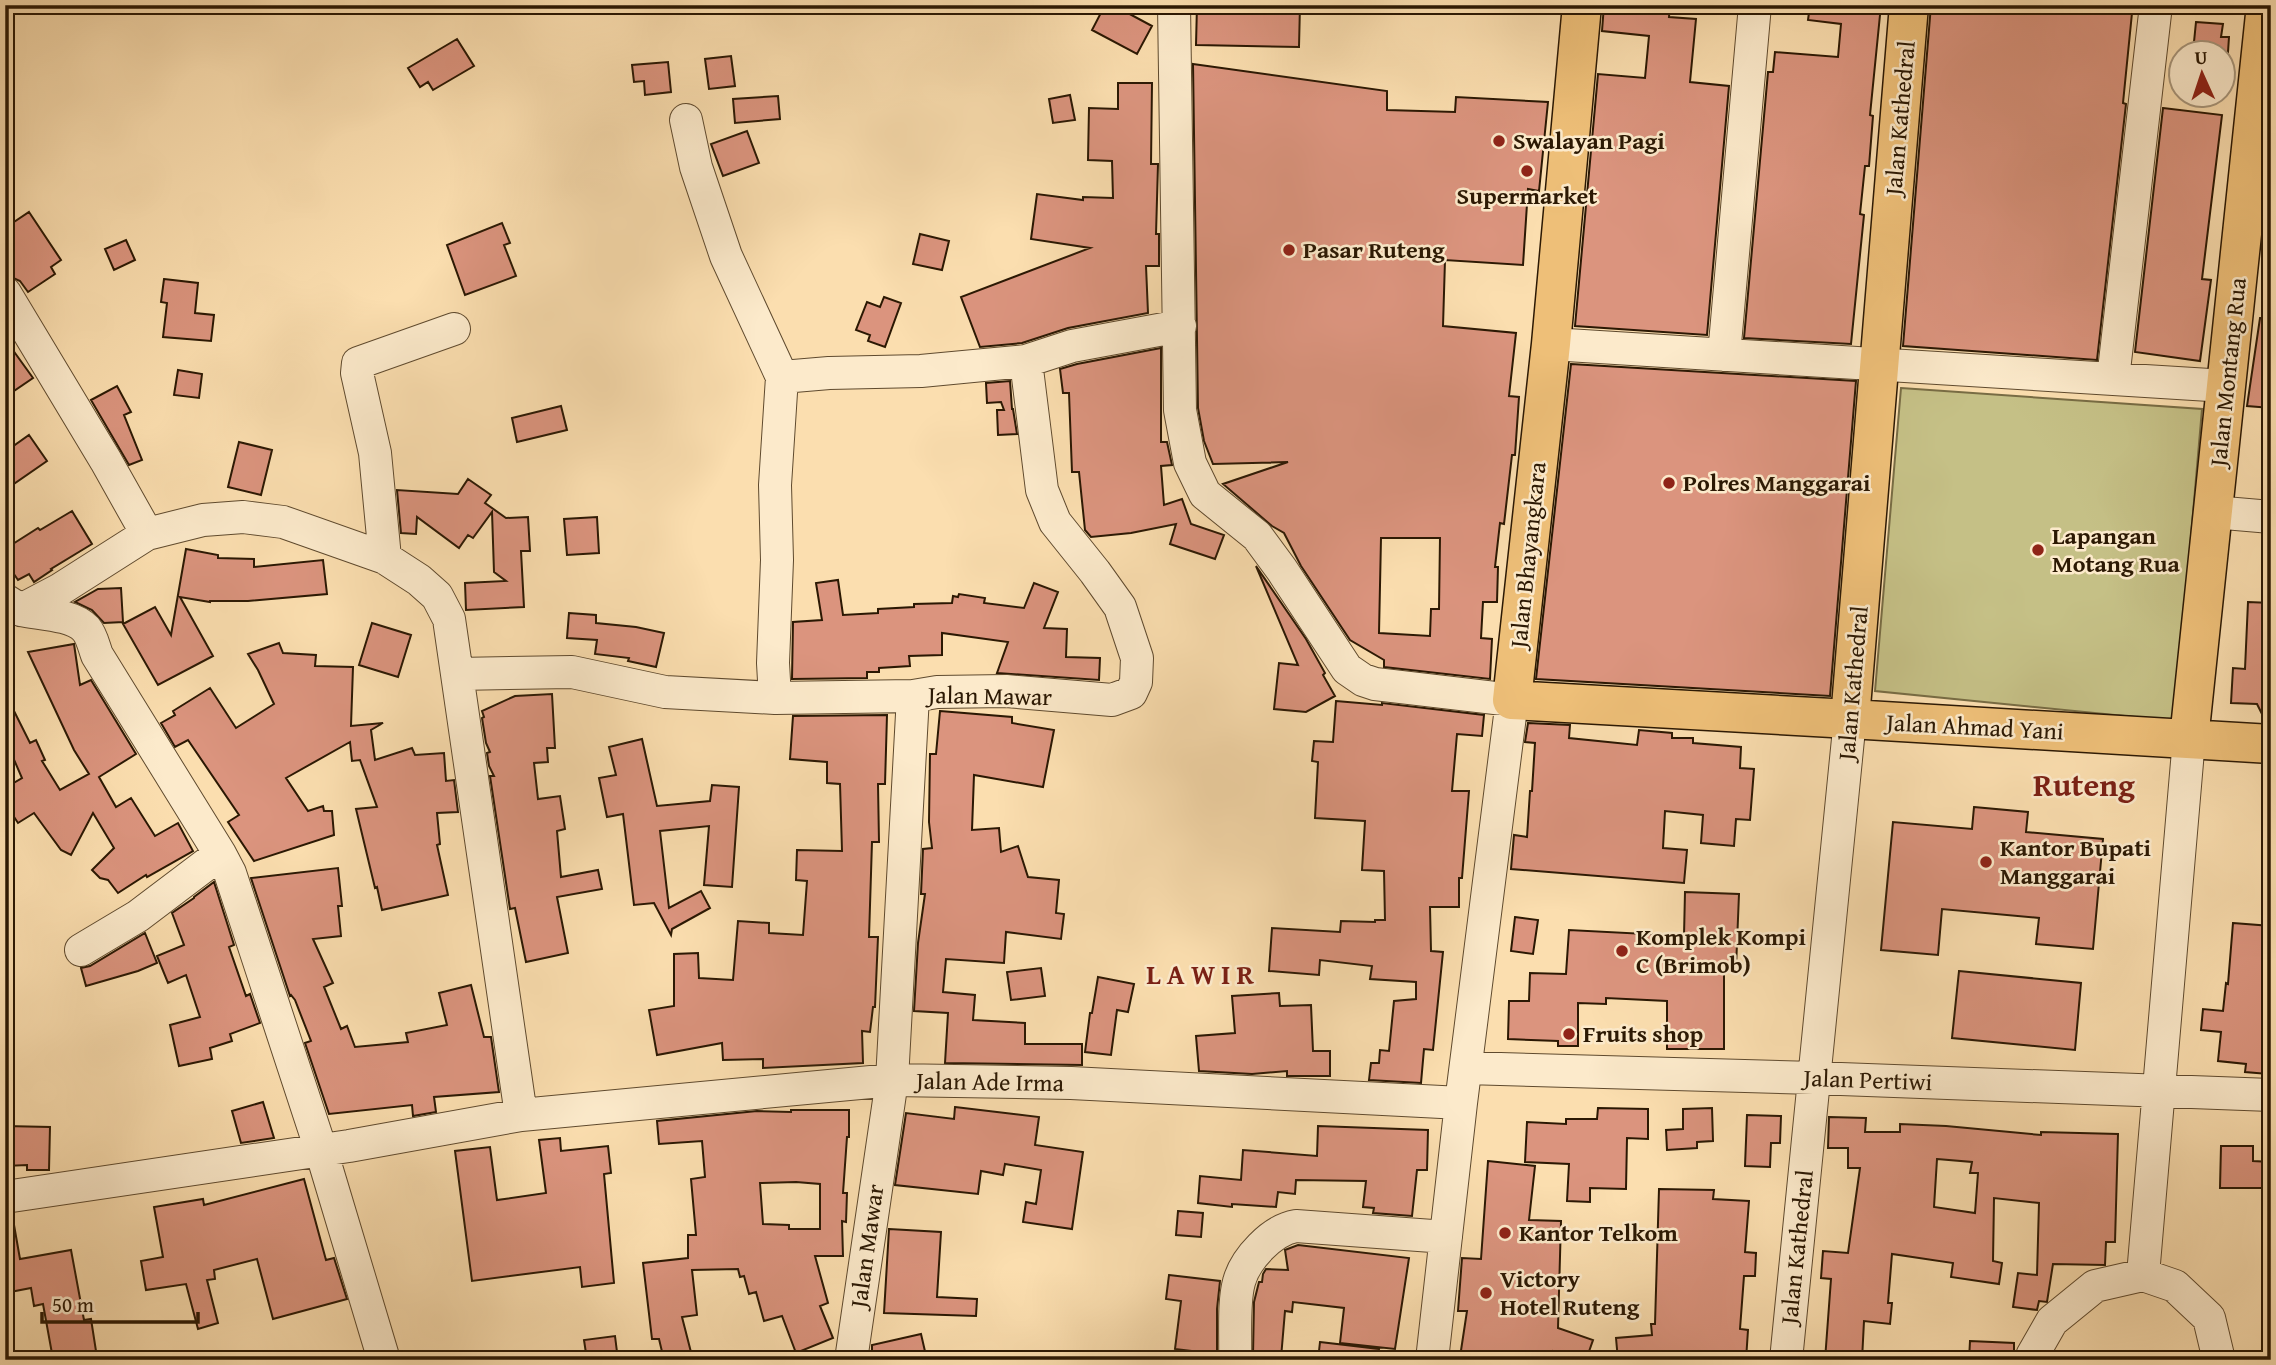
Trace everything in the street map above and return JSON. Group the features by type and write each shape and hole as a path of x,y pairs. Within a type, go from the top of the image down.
{"main road":[{"name":"Jalan Bhayangkara","path":"1512,699 1551,344 1582,5"},
{"name":"Jalan Kathedral","path":"1850,719 1909,5"},
{"name":"Jalan Montang Rua","path":"2189,739 2226,386 2262,140 2266,5"},
{"name":"Jalan Ahmad Yani","path":"1512,699 2271,744"}],"street":[{"path":"1174,5 1180,410 1190,463 1205,494 1257,536 1347,669 1363,680 1375,684 1512,699"},
{"path":"1724,355 1755,5"},
{"path":"2113,379 2156,5"},
{"path":"686,120 696,167 726,256 782,377 775,485 775,698"},
{"path":"5,293 147,534"},
{"path":"782,377 830,373 921,372 1026,361 1072,346 1180,326"},
{"path":"385,558 375,453 357,373 358,363 454,329"},
{"path":"1551,344 2226,386"},
{"name":"Jalan Mawar","path":"851,1360 892,1080 913,696 937,692 1006,691 1112,701 1131,693 1135,687 1137,658 1120,607 1096,572 1055,522 1042,490 1026,361"},
{"path":"2213,512 2271,517"},
{"path":"13,605 58,590 147,534 203,520 243,517 283,522 385,558 438,596 449,619 521,1115"},
{"path":"13,605 63,617 88,631 97,655 230,873 321,1150 384,1360"},
{"path":"457,674 561,671 665,692 775,698 913,696"},
{"name":"Jalan Bhayangkara","path":"1432,1360 1512,699"},
{"name":"Jalan Kathedral","path":"1786,1360 1850,719"},
{"path":"2143,1275 2189,739"},
{"path":"81,950 138,916 220,853"},
{"name":"Jalan Pertiwi","path":"1466,1068 2271,1095"},
{"name":"Jalan Ade Irma","path":"5,1197 321,1150 521,1115 892,1080 1071,1083 1461,1103"},
{"path":"1235,1360 1240,1277 1263,1243 1278,1233 1296,1226 1446,1237"},
{"path":"2032,1360 2052,1321 2095,1286 2143,1275 2175,1286 2209,1318 2219,1360"}],"shaded area":[{"name":"Lapangan Motang Rua","path":"1901,388 2202,409 2175,721 1875,691"}],"building":[{"path":"1105,5 1113,5 1152,26 1137,54 1092,30"},
{"path":"1197,5 1300,5 1299,47 1196,45"},
{"path":"1604,5 1670,5 1669,17 1696,19 1690,82 1729,86 1707,335 1575,326 1598,74 1645,78 1649,36 1602,31"},
{"path":"1810,5 1881,5 1870,115 1873,116 1869,166 1865,166 1860,214 1864,215 1851,344 1744,338 1768,72 1773,72 1775,52 1838,57 1841,24 1808,20"},
{"path":"1931,5 2049,5 2132,13 2123,103 2126,104 2097,360 1903,346"},
{"path":"2196,22 2223,24 2221,37 2229,37 2229,38 2194,38"},
{"path":"457,39 474,66 433,90 428,82 420,87 408,68"},
{"path":"731,56 735,86 709,89 705,59"},
{"path":"668,62 671,92 645,95 644,81 634,82 632,65"},
{"path":"1193,64 1387,91 1387,110 1455,112 1456,97 1548,102 1539,191 1528,189 1523,265 1445,260 1443,326 1516,333 1509,396 1519,397 1515,455 1512,455 1504,524 1500,523 1495,567 1498,567 1497,602 1483,602 1481,638 1492,639 1490,679 1384,667 1384,660 1350,640 1301,566 1284,533 1223,484 1288,462 1213,464 1204,441 1198,408","holes":["1381,538 1440,538 1439,609 1431,609 1430,636 1379,633"]},
{"path":"1118,83 1152,83 1151,164 1158,164 1156,234 1159,234 1159,266 1146,266 1148,313 1068,328 1022,343 980,347 961,297 1090,248 1031,239 1037,194 1083,200 1083,197 1113,198 1112,161 1088,160 1089,108 1118,109"},
{"path":"1070,95 1075,120 1053,123 1049,99"},
{"path":"778,96 780,119 735,123 733,99"},
{"path":"2163,108 2222,115 2202,279 2211,280 2200,361 2135,352"},
{"path":"747,131 759,163 723,176 711,144"},
{"path":"29,212 61,260 51,267 55,274 28,292 20,281 9,276 5,270 5,228"},
{"path":"502,223 510,243 504,245 516,276 465,295 447,245"},
{"path":"920,234 949,241 942,270 913,264"},
{"path":"126,240 135,260 114,270 105,249"},
{"path":"164,279 198,283 195,313 214,315 211,341 163,337 167,303 161,302"},
{"path":"884,297 901,303 885,347 868,341 870,335 856,330 867,302 880,307"},
{"path":"2260,318 2271,319 2271,408 2247,406"},
{"path":"1161,348 1161,442 1167,442 1172,465 1161,466 1164,505 1182,499 1191,524 1224,535 1215,559 1170,544 1176,524 1091,537 1085,530 1079,472 1072,472 1069,393 1063,393 1060,369"},
{"path":"15,353 33,378 5,397 5,360"},
{"path":"1571,364 1856,381 1830,696 1536,679"},
{"path":"178,370 202,374 199,398 174,395"},
{"path":"1010,381 1017,434 998,435 997,410 1004,410 1001,402 987,403 986,383"},
{"path":"117,386 131,412 124,415 142,460 129,465 91,400"},
{"path":"561,406 567,430 517,442 512,418"},
{"path":"29,435 47,461 5,490 5,452"},
{"path":"239,442 272,450 261,495 228,487"},
{"path":"468,479 491,495 485,503 506,518 528,517 530,551 521,551 524,607 466,610 465,583 506,581 494,572 492,512 473,538 468,535 459,548 417,517 416,534 401,533 397,490 458,494"},
{"path":"72,511 92,544 34,582 29,574 18,580 5,561 5,549"},
{"path":"597,517 599,553 567,555 564,519"},
{"path":"186,549 218,555 218,558 254,559 254,567 323,560 327,594 210,602 180,597 213,656 158,685 123,624 155,607 171,635"},
{"path":"1256,566 1306,639 1335,696 1306,712 1274,709 1279,663 1298,665"},
{"path":"838,580 843,615 878,613 878,609 914,607 914,604 952,603 953,596 958,597 959,594 985,598 984,603 1024,608 1034,583 1058,592 1044,628 1067,629 1066,657 1100,658 1099,680 997,673 1008,642 942,633 942,655 909,656 910,666 879,668 879,672 867,672 867,678 792,679 793,622 822,620 816,583"},
{"path":"121,588 123,622 104,623 92,610 75,602 98,589"},
{"path":"2248,602 2271,603 2271,722 2266,722 2257,704 2231,703 2233,668 2245,669"},
{"path":"569,613 596,615 596,623 664,633 656,667 628,661 629,658 595,654 597,640 567,638"},
{"path":"372,623 411,635 398,677 359,665"},
{"path":"279,643 283,653 316,655 315,666 353,667 351,726 383,723 371,730 375,760 412,748 415,755 444,753 446,781 454,780 458,812 437,813 440,844 437,845 448,895 382,910 356,809 377,807 360,760 352,761 350,742 286,778 308,811 323,806 324,811 332,811 334,835 254,861 228,822 239,815 188,740 175,747 161,723 175,715 173,711 210,688 236,728 274,704 248,654"},
{"path":"74,644 80,685 91,680 136,754 99,777 116,807 131,798 155,836 178,823 193,851 118,893 108,880 100,878 92,870 114,848 93,813 71,855 61,850 34,813 18,823 5,803 5,788 22,778 5,739 5,693 30,743 36,740 45,760 42,761 60,790 89,774 74,750 28,652"},
{"path":"552,694 555,748 547,748 548,762 534,763 538,799 560,796 565,829 557,831 561,877 598,870 602,889 557,897 568,953 526,962 515,908 510,909 490,776 494,776 489,766 487,753 490,752 486,743 482,711 515,696"},
{"path":"1336,701 1382,703 1484,715 1482,736 1457,734 1452,791 1469,791 1462,878 1459,878 1459,907 1430,907 1431,951 1443,952 1433,1050 1424,1049 1421,1083 1369,1080 1371,1063 1379,1063 1380,1050 1389,1051 1394,1001 1416,999 1416,982 1370,979 1372,966 1320,960 1319,975 1269,971 1272,928 1340,932 1341,921 1385,920 1384,871 1362,870 1365,821 1315,818 1318,762 1312,761 1314,741 1333,742"},
{"path":"940,711 1012,717 1012,723 1054,730 1043,787 974,775 972,830 999,828 1001,852 1018,846 1028,877 1059,880 1056,913 1064,914 1061,939 1006,932 1004,963 946,959 943,992 975,995 973,1020 1025,1023 1025,1044 1082,1044 1082,1065 945,1063 948,1013 914,1011 918,943 925,894 921,894 923,849 932,848 929,822 930,754 936,754"},
{"path":"887,715 885,784 878,784 879,842 872,842 869,937 878,937 875,1007 870,1032 862,1031 863,1063 763,1068 763,1059 723,1060 722,1043 657,1055 649,1010 674,1006 674,954 698,953 699,978 733,980 738,921 769,923 769,933 803,935 807,881 796,880 797,850 842,851 840,784 827,783 827,762 790,759 793,716"},
{"path":"1528,723 1570,725 1569,738 1637,745 1639,730 1672,733 1672,738 1693,738 1693,743 1741,747 1740,768 1754,769 1750,820 1736,819 1734,846 1701,843 1703,815 1665,811 1663,848 1687,850 1684,883 1511,869 1514,835 1527,837 1535,743 1525,742"},
{"path":"642,739 657,806 710,801 712,785 739,787 732,887 704,885 709,826 660,831 669,908 701,891 710,908 672,929 671,935 654,903 634,905 623,814 607,817 599,778 616,775 609,747"},
{"path":"1974,807 2028,812 2026,832 2103,839 2093,949 2036,944 2039,918 1942,909 1938,955 1881,950 1893,822 1972,829"},
{"path":"338,868 342,906 338,906 341,936 313,939 333,983 324,987 341,1029 347,1026 355,1047 408,1042 406,1033 447,1025 439,993 471,985 484,1037 491,1037 499,1092 434,1097 436,1112 413,1116 412,1105 329,1114 305,1043 311,1041 295,1000 290,996 251,878"},
{"path":"214,882 234,945 229,947 246,996 250,994 260,1023 230,1034 232,1041 210,1048 212,1059 179,1066 170,1025 200,1017 186,975 168,983 157,956 184,945 172,913"},
{"path":"1685,892 1739,894 1736,968 1724,968 1724,1049 1667,1049 1667,1001 1606,998 1606,1004 1578,1003 1578,1046 1558,1046 1558,1041 1508,1039 1509,1001 1529,1001 1530,973 1566,974 1569,930 1684,936"},
{"path":"1515,917 1538,920 1533,954 1511,951"},
{"path":"2233,923 2271,926 2271,1044 2268,1074 2245,1072 2246,1064 2218,1061 2221,1032 2201,1030 2203,1009 2223,1011"},
{"path":"145,933 157,963 86,986 81,968 90,966"},
{"path":"1041,968 1045,996 1011,1000 1007,972"},
{"path":"1959,971 2081,983 2075,1050 1952,1038"},
{"path":"1098,977 1134,984 1128,1012 1117,1010 1111,1055 1085,1052"},
{"path":"1279,993 1280,1006 1311,1005 1313,1051 1330,1051 1330,1076 1287,1076 1287,1071 1252,1074 1199,1071 1196,1036 1235,1033 1232,996"},
{"path":"263,1102 274,1138 241,1143 232,1111"},
{"path":"955,1107 1039,1117 1035,1145 1083,1152 1072,1229 1023,1222 1026,1202 1036,1204 1041,1170 1005,1164 1003,1175 981,1171 978,1194 895,1185 906,1113 954,1119"},
{"path":"1598,1108 1648,1109 1648,1139 1627,1138 1626,1189 1590,1188 1590,1202 1567,1201 1569,1164 1525,1162 1527,1122 1566,1124 1566,1119 1597,1119"},
{"path":"1712,1108 1713,1141 1697,1142 1697,1148 1667,1150 1666,1130 1683,1129 1683,1109"},
{"path":"849,1110 843,1193 847,1193 846,1222 842,1221 843,1256 815,1256 828,1303 820,1306 833,1338 796,1353 782,1316 764,1321 756,1292 749,1294 744,1276 740,1277 738,1269 692,1270 697,1315 682,1317 693,1360 664,1360 659,1339 652,1339 643,1263 688,1258 688,1235 696,1235 691,1179 705,1177 702,1141 659,1144 657,1121 757,1111","holes":["760,1183 820,1184 820,1229 789,1229 789,1225 763,1224"]},
{"path":"1747,1115 1781,1116 1780,1143 1771,1143 1770,1167 1745,1166"},
{"path":"1829,1117 1866,1118 1865,1132 1900,1132 1900,1124 2041,1135 2041,1132 2118,1134 2115,1242 2106,1242 2105,1265 2053,1264 2047,1302 2039,1301 2037,1310 2013,1307 2018,1273 2037,1275 2039,1203 1994,1198 1993,1261 2002,1263 1999,1284 1951,1277 1953,1263 1892,1254 1888,1303 1892,1303 1890,1324 1864,1321 1862,1360 1825,1360 1831,1279 1821,1278 1823,1251 1848,1253 1860,1168 1848,1168 1848,1148 1828,1148","holes":["1937,1159 1972,1162 1970,1173 1978,1173 1975,1213 1934,1207"]},
{"path":"5,1126 50,1127 49,1170 27,1170 27,1165 5,1166"},
{"path":"1318,1126 1428,1130 1427,1170 1417,1170 1412,1216 1373,1213 1374,1208 1363,1207 1366,1181 1296,1180 1295,1194 1278,1192 1276,1207 1232,1204 1232,1207 1198,1203 1200,1176 1241,1180 1243,1150 1317,1156"},
{"path":"560,1138 561,1151 608,1146 611,1173 604,1174 614,1283 582,1287 580,1267 472,1281 455,1151 490,1147 497,1200 546,1193 539,1140"},
{"path":"2221,1146 2253,1146 2253,1161 2271,1162 2271,1188 2220,1188"},
{"path":"1488,1161 1535,1166 1529,1220 1561,1221 1558,1328 1593,1340 1586,1360 1553,1351 1552,1360 1478,1360 1460,1357 1467,1311 1458,1311 1462,1258 1481,1259"},
{"path":"304,1179 326,1260 334,1258 347,1299 273,1319 257,1259 214,1270 215,1279 207,1280 218,1323 198,1329 186,1284 146,1290 141,1261 163,1257 154,1207 203,1199 204,1205"},
{"path":"1659,1189 1714,1190 1713,1199 1749,1201 1745,1252 1756,1253 1755,1276 1744,1276 1740,1329 1748,1330 1746,1360 1618,1360 1616,1338 1652,1335 1651,1324 1655,1324"},
{"path":"1178,1211 1203,1213 1201,1237 1176,1235"},
{"path":"14,1225 20,1259 71,1250 84,1320 91,1319 96,1351 53,1359 43,1304 34,1306 31,1288 5,1293 5,1226"},
{"path":"889,1229 941,1232 937,1297 977,1299 976,1316 884,1313"},
{"path":"1298,1245 1409,1258 1395,1349 1340,1343 1344,1308 1293,1302 1292,1312 1285,1311 1281,1358 1253,1355 1254,1302 1259,1282 1262,1282 1266,1269 1288,1270 1285,1250"},
{"path":"1169,1275 1220,1281 1217,1354 1175,1349 1181,1301 1166,1299"},
{"path":"921,1334 927,1360 872,1360 872,1345"},
{"path":"615,1336 618,1360 587,1360 584,1340"},
{"path":"1970,1341 2014,1343 2014,1360 1969,1360"},
{"path":"1320,1342 1379,1349 1378,1360 1318,1360"}],"place":[{"name":"Swalayan Pagi","path":"1499,141"},
{"name":"Supermarket","path":"1527,171"},
{"name":"Pasar Ruteng","path":"1289,250"},
{"name":"Polres Manggarai","path":"1669,483"},
{"name":"Lapangan Motang Rua","path":"2038,550"},
{"name":"Kantor Bupati Manggarai","path":"1986,862"},
{"name":"Komplek Kompi C (Brimob)","path":"1622,951"},
{"name":"Fruits shop","path":"1569,1034"},
{"name":"Kantor Telkom","path":"1505,1233"},
{"name":"Victory Hotel Ruteng","path":"1486,1293"}],"district":[{"name":"Ruteng","path":"2084,785"},
{"name":"L A W I R","path":"1200,974"}]}
